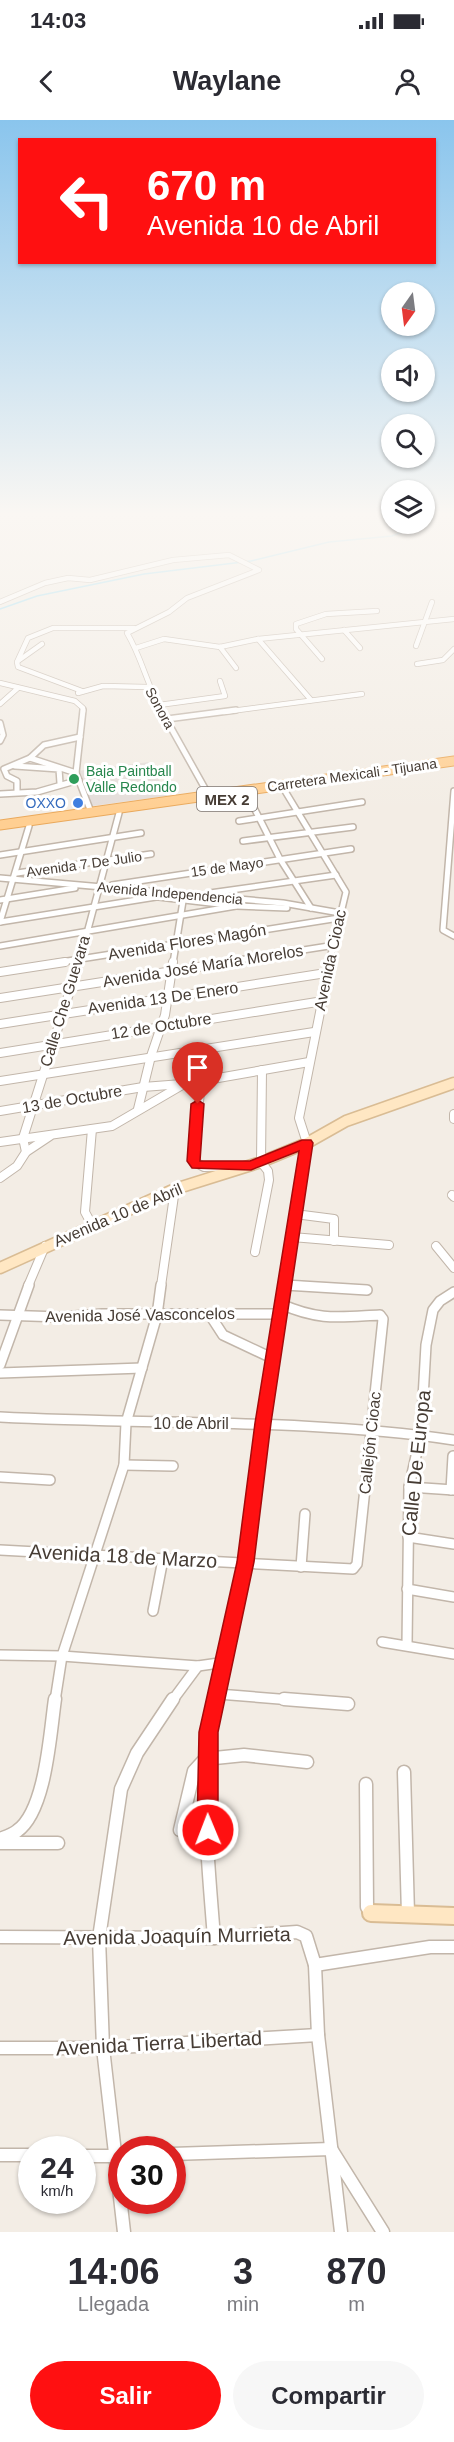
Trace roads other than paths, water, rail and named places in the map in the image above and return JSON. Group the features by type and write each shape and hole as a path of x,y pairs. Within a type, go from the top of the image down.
{"main road":[{"name":"Carretera Mexicali - Tijuana","path":"0,831 454,761"},
{"name":"Carretera Mexicali - Tijuana","path":"0,825 210,798 248,796 454,767"}],"street":[{"path":"16,662 28,638 48,629 134,628 162,614"},
{"path":"322,659 296,629 296,624 312,617 330,614"},
{"path":"416,646 420,630 428,622 430,614"},
{"path":"136,648 164,639 220,646 258,639 454,619"},
{"name":"Sonora","path":"134,628 127,633 136,648 148,687 210,798"},
{"path":"344,630 360,648"},
{"path":"258,639 310,700"},
{"path":"16,662 42,644"},
{"path":"220,646 236,668"},
{"path":"417,664 443,660 454,649"},
{"path":"16,662 18,667 31,674 82,691"},
{"path":"159,705 225,696 220,681"},
{"path":"0,683 75,701 83,708 76,773 91,812"},
{"path":"75,701 76,695 82,691 100,687 148,687"},
{"path":"0,704 18,688"},
{"path":"167,719 362,693"},
{"path":"0,723 3,735 0,741"},
{"path":"30,758 33,752 45,745 80,737"},
{"path":"18,792 17,781 7,776 2,770 30,758 53,764 59,769 60,783"},
{"path":"12,766 59,769 76,773"},
{"path":"0,794 46,790 60,783 79,780"},
{"name":"Avenida Cioac","path":"285,791 346,892 339,915 335,945 326,973 323,1001 314,1032 299,1118 307,1143"},
{"path":"454,791 443,930 454,936"},
{"path":"248,796 280,859 311,908"},
{"path":"239,821 362,802"},
{"name":"Calle Che Guevara","path":"23,1138 80,959 108,859 118,813"},
{"path":"0,922 24,852 29,826"},
{"path":"243,841 353,827"},
{"path":"0,855 141,833"},
{"name":"15 de Mayo","path":"100,888 351,849"},
{"name":"Avenida 7 De Julio","path":"16,876 108,859 151,854"},
{"path":"199,895 336,875"},
{"name":"Avenida Independencia","path":"0,878 16,876 100,888 283,903 339,915"},
{"path":"0,900 86,886"},
{"path":"100,888 236,906 301,908"},
{"path":"0,922 158,897"},
{"path":"138,1109 150,1056 168,998 183,900"},
{"path":"0,946 236,906"},
{"name":"Avenida Flores Magón","path":"0,972 339,915"},
{"name":"Avenida José María Morelos","path":"0,998 335,945"},
{"name":"Avenida 13 De Enero","path":"0,1024 326,973"},
{"name":"12 de Octubre","path":"0,1053 161,1025 323,1001"},
{"path":"0,1081 314,1032"},
{"name":"13 de Octubre","path":"0,1111 143,1087 201,1082 309,1062"},
{"path":"256,1164 262,1070"},
{"path":"201,1082 193,1161 204,1167 256,1164 268,1171 268,1192 255,1252"},
{"name":"13 de Octubre","path":"0,1142 120,1123 138,1109 184,1083"},
{"name":"Avenida 10 de Abril","path":"0,1268 176,1189 256,1164 307,1143 346,1121 454,1083"},
{"path":"92,1129 85,1212 92,1225"},
{"path":"0,1178 17,1166 26,1152 54,1133"},
{"path":"23,1138 26,1152"},
{"path":"214,1938 206,1758 208,1732 226,1662 246,1562 263,1423 307,1143"},
{"path":"0,1841 18,1831 32,1815 42,1782 62,1656 124,1465 126,1423 157,1315 176,1189"},
{"path":"295,1214 334,1219 334,1241"},
{"path":"292,1238 388,1245"},
{"path":"0,1365 16,1315 45,1246"},
{"path":"436,1246 454,1268"},
{"path":"285,1285 367,1290"},
{"name":"Calle De Europa","path":"407,1645 410,1487 420,1434 426,1345 431,1318 440,1301 454,1292"},
{"name":"Avenida José Vasconcelos","path":"0,1315 61,1317 102,1314 210,1315 280,1309 324,1318 353,1315 382,1317"},
{"path":"210,1315 223,1335 274,1359"},
{"name":"Callejón Cioac","path":"353,1569 357,1564 382,1317"},
{"path":"0,1373 142,1368"},
{"name":"10 de Abril","path":"0,1418 126,1423 263,1423 420,1434 454,1440"},
{"path":"410,1487 453,1490 453,1456"},
{"path":"124,1465 173,1466"},
{"path":"0,1477 50,1480"},
{"path":"301,1567 304,1514"},
{"path":"408,1537 454,1544"},
{"name":"Avenida 18 de Marzo","path":"0,1550 353,1569"},
{"path":"153,1611 163,1559"},
{"path":"407,1589 454,1597"},
{"path":"382,1642 454,1654"},
{"path":"0,1655 62,1656 198,1666 226,1662"},
{"path":"116,2136 103,2048 99,1938 121,1789 138,1753 161,1715 198,1666"},
{"path":"218,1694 348,1704"},
{"path":"180,1830 194,1771 198,1763 206,1758 240,1756 307,1762"},
{"path":"404,1772 408,1915"},
{"path":"366,1784 367,1907 371,1913 454,1916"},
{"path":"0,1841 58,1843"},
{"name":"Avenida Joaquín Murrieta","path":"0,1937 214,1938 297,1932 306,1935 315,1965 318,2035 341,2232"},
{"path":"315,1965 430,1947 454,1947"},
{"name":"Avenida Tierra Libertad","path":"0,2048 103,2048 318,2035"},
{"path":"186,2154 331,2149 383,2232"},
{"path":"0,2155 18,2155"},
{"path":"123,2214 124,2232"}],"place":[{"name":"Baja Paintball Valle Redondo","path":"74,779"},
{"name":"OXXO","path":"78,803"}]}
